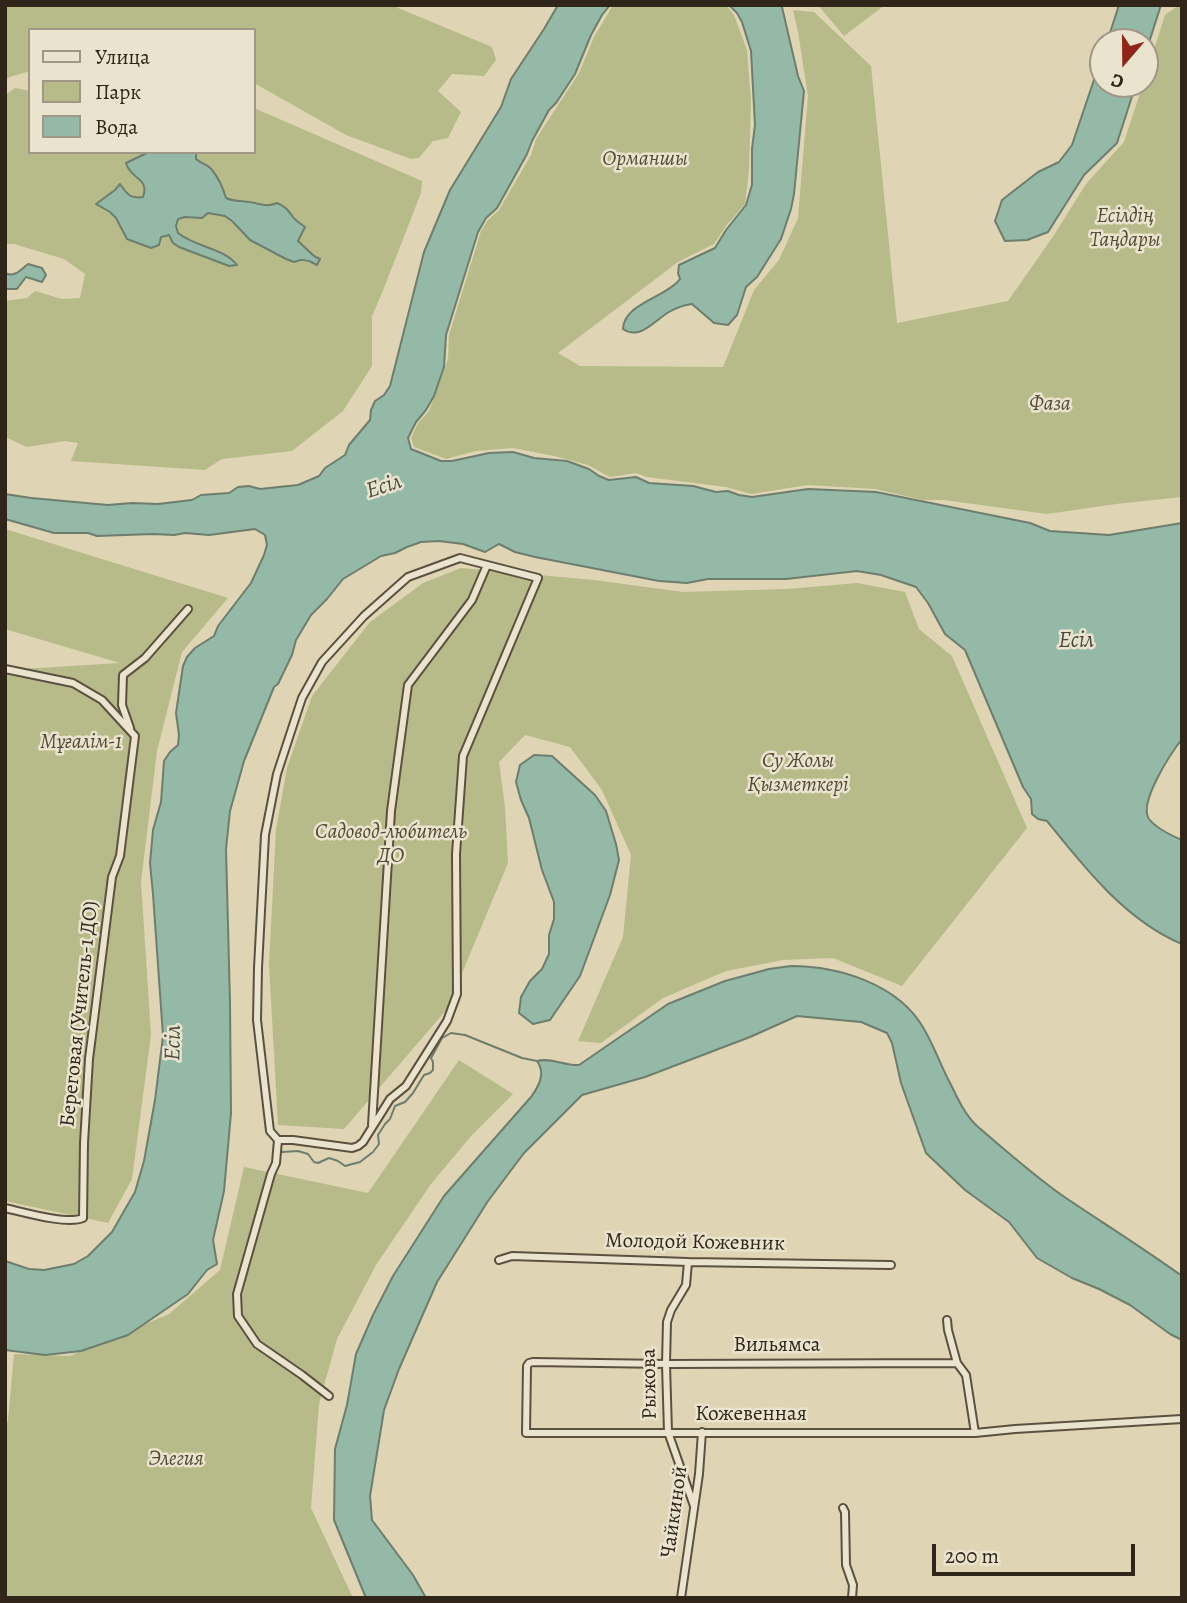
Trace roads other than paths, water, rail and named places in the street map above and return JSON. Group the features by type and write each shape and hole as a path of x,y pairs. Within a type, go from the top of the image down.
{"street":[{"path":"278,1140 352,1148 358,1146 390,1099 406,1087 447,1021 457,994 456,854 463,756 538,579 460,558 408,577 364,616 322,662 302,698 277,774 265,835 257,1020 270,1131 278,1140 276,1163 239,1283 238,1316 257,1344 329,1396"},
{"path":"372,1127 391,811 408,685 472,600 487,565"},
{"path":"133,735 122,705 123,675 145,658 188,609"},
{"path":"5,669 74,683 102,700 133,735"},
{"name":"Береговая (Учитель-1 ДО)","path":"5,1208 49,1217 75,1220 83,1218 83,1143 89,1059 112,877 120,856 133,735"},
{"name":"Молодой Кожевник","path":"499,1260 512,1256 891,1265"},
{"name":"Рыжова","path":"688,1262 686,1285 667,1322 666,1364 668,1432 694,1506"},
{"path":"947,1320 957,1363 965,1375 975,1433"},
{"name":"Вильямса","path":"526,1433 527,1366 533,1362 957,1363"},
{"name":"Кожевенная","path":"526,1433 975,1433 1182,1419"},
{"name":"Чайкиной","path":"681,1598 699,1474 702,1432"},
{"path":"844,1508 846,1565 852,1580 852,1598"}],"water":[{"name":"Есіл","path":"558,5 610,5 591,35 575,74 549,110 497,208 486,218 478,232 446,335 444,367 434,396 408,438 411,449 441,461 513,452 534,458 567,461 609,480 636,477 649,483 693,486 752,497 808,489 876,492 1030,523 1050,531 1109,535 1182,523 1182,739 1157,778 1147,812 1149,819 1156,826 1182,840 1182,944 1142,922 1124,907 1091,874 1047,821 1032,814 1031,799 1023,787 965,650 945,634 916,587 881,575 857,571 786,579 708,579 687,583 659,581 535,557 499,544 485,552 463,544 421,542 381,556 343,579 311,615 296,640 278,684 274,687 244,761 230,811 226,849 231,1113 224,1191 213,1240 217,1264 207,1270 188,1294 128,1335 81,1351 45,1355 5,1350 5,1261 29,1269 44,1270 74,1264 88,1256 112,1232 135,1192 144,1161 155,1100 163,1036 150,863 153,830 161,802 164,761 178,745 176,713 183,666 195,648 214,636 218,626 251,583 267,545 265,535 255,529 209,535 185,533 97,536 88,533 54,533 5,519 5,494 108,505 158,504 192,500 201,495 229,493 238,487 260,489 298,485 319,476 325,468 345,455 349,445 370,420 375,401 384,395 390,386 424,252 450,190 501,107 511,79"},
{"path":"729,5 782,5 804,91 791,209 781,239 757,277 746,287 737,315 728,325 714,323 692,304 672,311 641,331 629,332 623,329 630,313 674,285 680,279 679,265 715,248 746,205 752,185 755,125 751,51 742,22"},
{"path":"1119,5 1161,5 1154,28 1112,28"},
{"path":"1089,95 1089,98 1131,98 1117,143 1084,175 1048,232 1027,240 1005,241 995,221 1002,200 1038,172 1059,162 1072,145"},
{"path":"145,154 196,154 196,159 209,166 216,176 226,198 263,205 277,203 288,210 305,227 298,241 320,259 317,265 309,261 294,262 286,259 250,240 225,216 208,213 202,218 178,219 178,233 225,255 237,265 229,266 179,247 169,235 161,237 159,245 151,248 127,239 116,218 96,204 120,184 129,195 143,197 142,182 126,163"},
{"path":"28,264 42,268 46,275 42,282 26,277 17,289 5,289 5,273 15,274"},
{"path":"534,755 552,756 595,795 606,811 619,860 610,895 580,976 550,1020 533,1024 519,1013 521,997 530,981 542,969 549,954 549,935 554,919 554,902 516,782 520,765"},
{"path":"791,966 828,970 866,981 883,989 913,1013 924,1029 960,1103 977,1126 1052,1188 1182,1276 1182,1340 1130,1305 1037,1258 1009,1222 965,1190 926,1153 901,1083 892,1043 887,1033 861,1022 797,1016 645,1077 582,1095 524,1153 488,1201 437,1282 399,1369 384,1410 370,1496 372,1520 413,1575 426,1598 366,1598 334,1520 335,1449 347,1405 356,1354 393,1276 444,1196 534,1093 541,1075 537,1061 579,1065 668,1004 725,981"}],"waterway":[{"path":"282,1152 298,1151 308,1154 318,1163 329,1158 345,1166 360,1162 379,1144 378,1135 390,1119 395,1106 405,1102 424,1075 433,1070 431,1058 442,1038 451,1033 465,1035 522,1058 537,1061"}],"park label":[{"name":"Орманшы","path":"645,160"},
{"name":"Есілдің Таңдары","path":"1125,229"},
{"name":"Фаза","path":"1050,405"},
{"name":"Мұғалім-1","path":"81,743"},
{"name":"Су Жолы Қызметкері","path":"798,774"},
{"name":"Садовод-любитель ДО","path":"391,845"},
{"name":"Элегия","path":"176,1460"}]}
